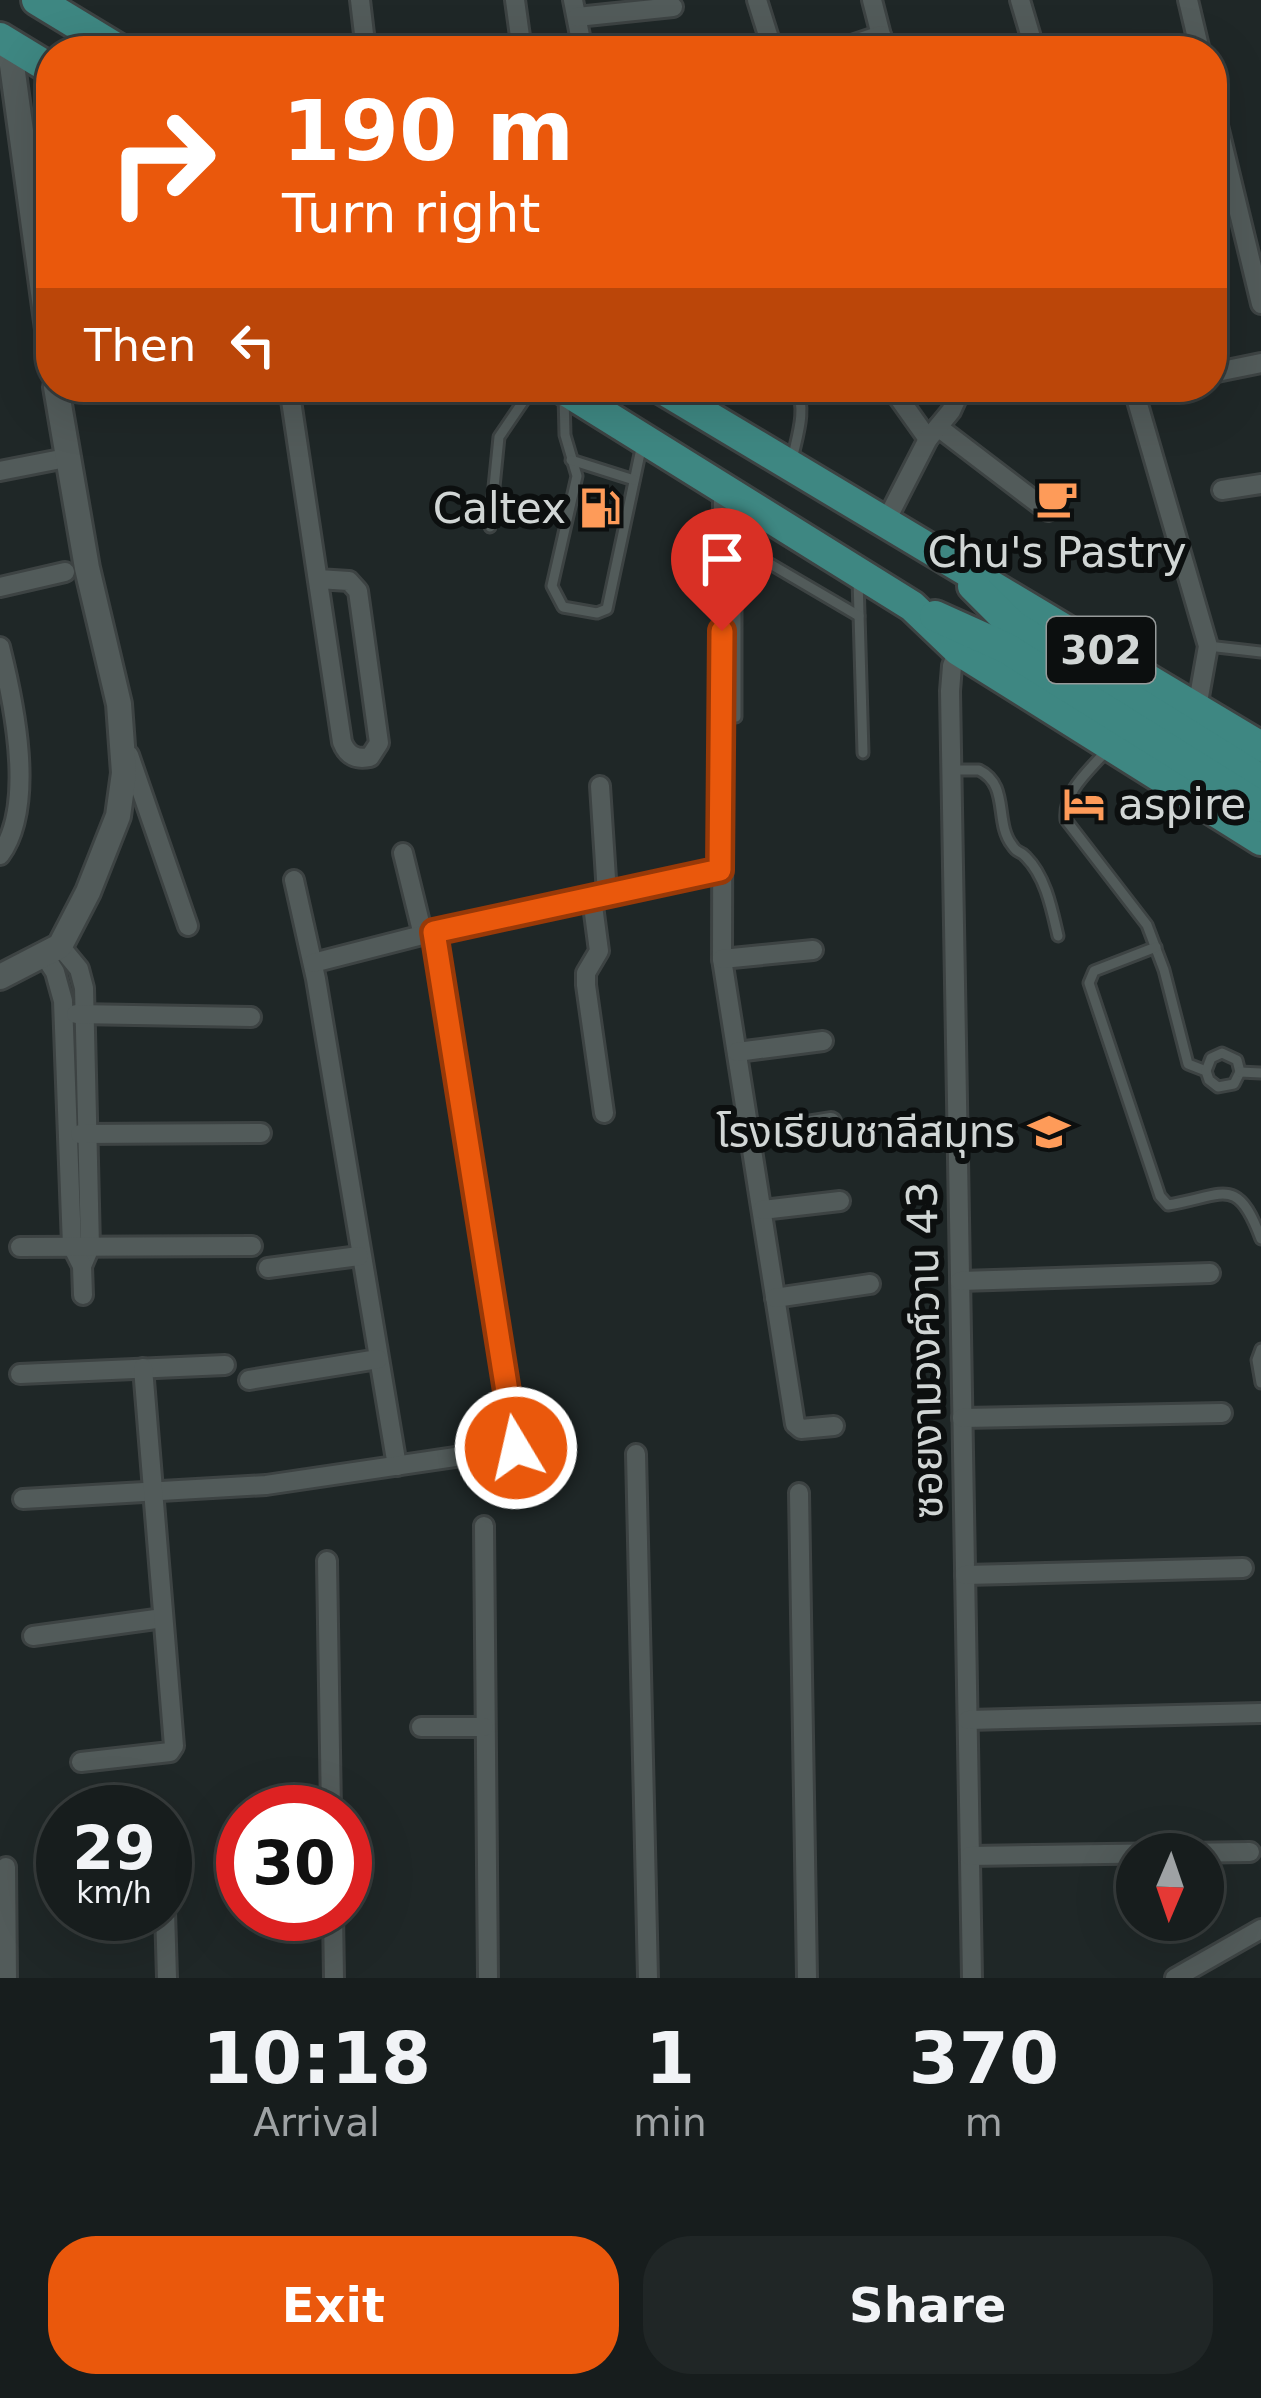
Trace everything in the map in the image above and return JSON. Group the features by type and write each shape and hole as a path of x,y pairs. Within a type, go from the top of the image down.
{"main road":[{"path":"37,0 96,36"},
{"path":"3,40 36,61"},
{"name":"302","path":"584,402 912,606 1107,698 1261,780"},
{"name":"302","path":"684,402 1261,747"},
{"name":"302","path":"940,554 1012,625 1261,807"},
{"name":"302","path":"912,606 958,650 1261,840"}],"street":[{"path":"360,0 364,36"},
{"path":"515,0 520,36"},
{"path":"757,0 768,36"},
{"path":"872,0 881,36"},
{"path":"1020,0 1031,36"},
{"path":"1188,0 1196,36"},
{"path":"575,9 673,7"},
{"path":"3,40 36,254"},
{"path":"1227,162 1261,304"},
{"path":"1227,370 1261,363"},
{"path":"58,402 123,736 188,926"},
{"path":"291,402 342,742 353,757 370,757 379,743 358,591 349,580 318,578"},
{"path":"905,402 933,433 1048,511"},
{"path":"886,521 933,433 955,402"},
{"path":"1139,402 1208,646 1197,708"},
{"path":"1,467 66,458"},
{"path":"1222,490 1261,484"},
{"path":"723,488 722,958 795,1424 801,1429 834,1426"},
{"path":"0,587 65,572"},
{"path":"0,647 19,755 16,813 0,855"},
{"name":"ซอยงามวงศ์วาน 43","path":"958,650 950,691 972,1978"},
{"path":"0,977 52,950 88,892 118,816 123,736"},
{"path":"600,786 598,951 586,974 586,985 604,1113"},
{"path":"403,853 428,934 516,1448"},
{"path":"313,963 720,870"},
{"path":"294,880 313,963 397,1466"},
{"path":"52,950 79,969 87,1013 89,1133 81,1246"},
{"path":"52,950 64,1015 68,1134 83,1295"},
{"path":"722,958 813,950"},
{"path":"64,1015 251,1017"},
{"path":"737,1052 823,1041"},
{"path":"750,1135 831,1122"},
{"path":"68,1134 261,1132"},
{"path":"762,1210 840,1201"},
{"path":"20,1247 252,1246"},
{"path":"268,1268 359,1256"},
{"path":"960,1281 1210,1273"},
{"path":"776,1298 871,1284"},
{"path":"249,1380 378,1359"},
{"path":"20,1374 225,1365"},
{"path":"81,1762 173,1749 143,1368"},
{"path":"962,1418 1222,1412"},
{"path":"23,1499 266,1485 563,1441"},
{"path":"636,1454 648,1978"},
{"path":"799,1493 807,1978"},
{"path":"484,1526 488,1978"},
{"path":"327,1561 331,1785"},
{"path":"965,1575 1243,1568"},
{"path":"33,1636 163,1618"},
{"path":"968,1720 1261,1713"},
{"path":"421,1727 484,1727"},
{"path":"970,1856 1250,1852"},
{"path":"5,1867 8,1978"},
{"path":"1174,1978 1261,1929"},
{"path":"166,1941 167,1978"},
{"path":"333,1941 334,1978"}],"lane":[{"path":"490,527 500,437 523,402"},
{"path":"563,402 565,435 577,476 552,586 563,607 597,614 607,609 643,439"},
{"path":"713,402 718,422"},
{"path":"791,465 802,402"},
{"path":"571,460 634,480"},
{"path":"736,717 736,562 742,554 755,555 859,616"},
{"path":"858,572 863,753"},
{"path":"1208,646 1261,652"},
{"path":"1110,746 1070,793 1066,820 1137,908 1156,946 1185,1060 1224,1088 1234,1084 1240,1072 1237,1060 1222,1053 1211,1058 1206,1071"},
{"path":"952,770 979,770 997,786 1005,830 1012,847 1027,857 1040,880 1058,936"},
{"path":"1156,946 1094,971 1089,982 1160,1196 1168,1205 1216,1194 1234,1196 1250,1210 1261,1239"},
{"path":"1240,1072 1261,1073"},
{"path":"1261,1349 1257,1360 1261,1383"}],"place":[{"name":"Chu's Pastry","path":"1057,498"},
{"name":"Caltex","path":"600,508"},
{"name":"aspire","path":"1084,804"},
{"name":"โรงเรียนชาลีสมุทร","path":"1049,1132"}],"route":[{"path":"516,1448 434,932 720,870 722,631"}]}
